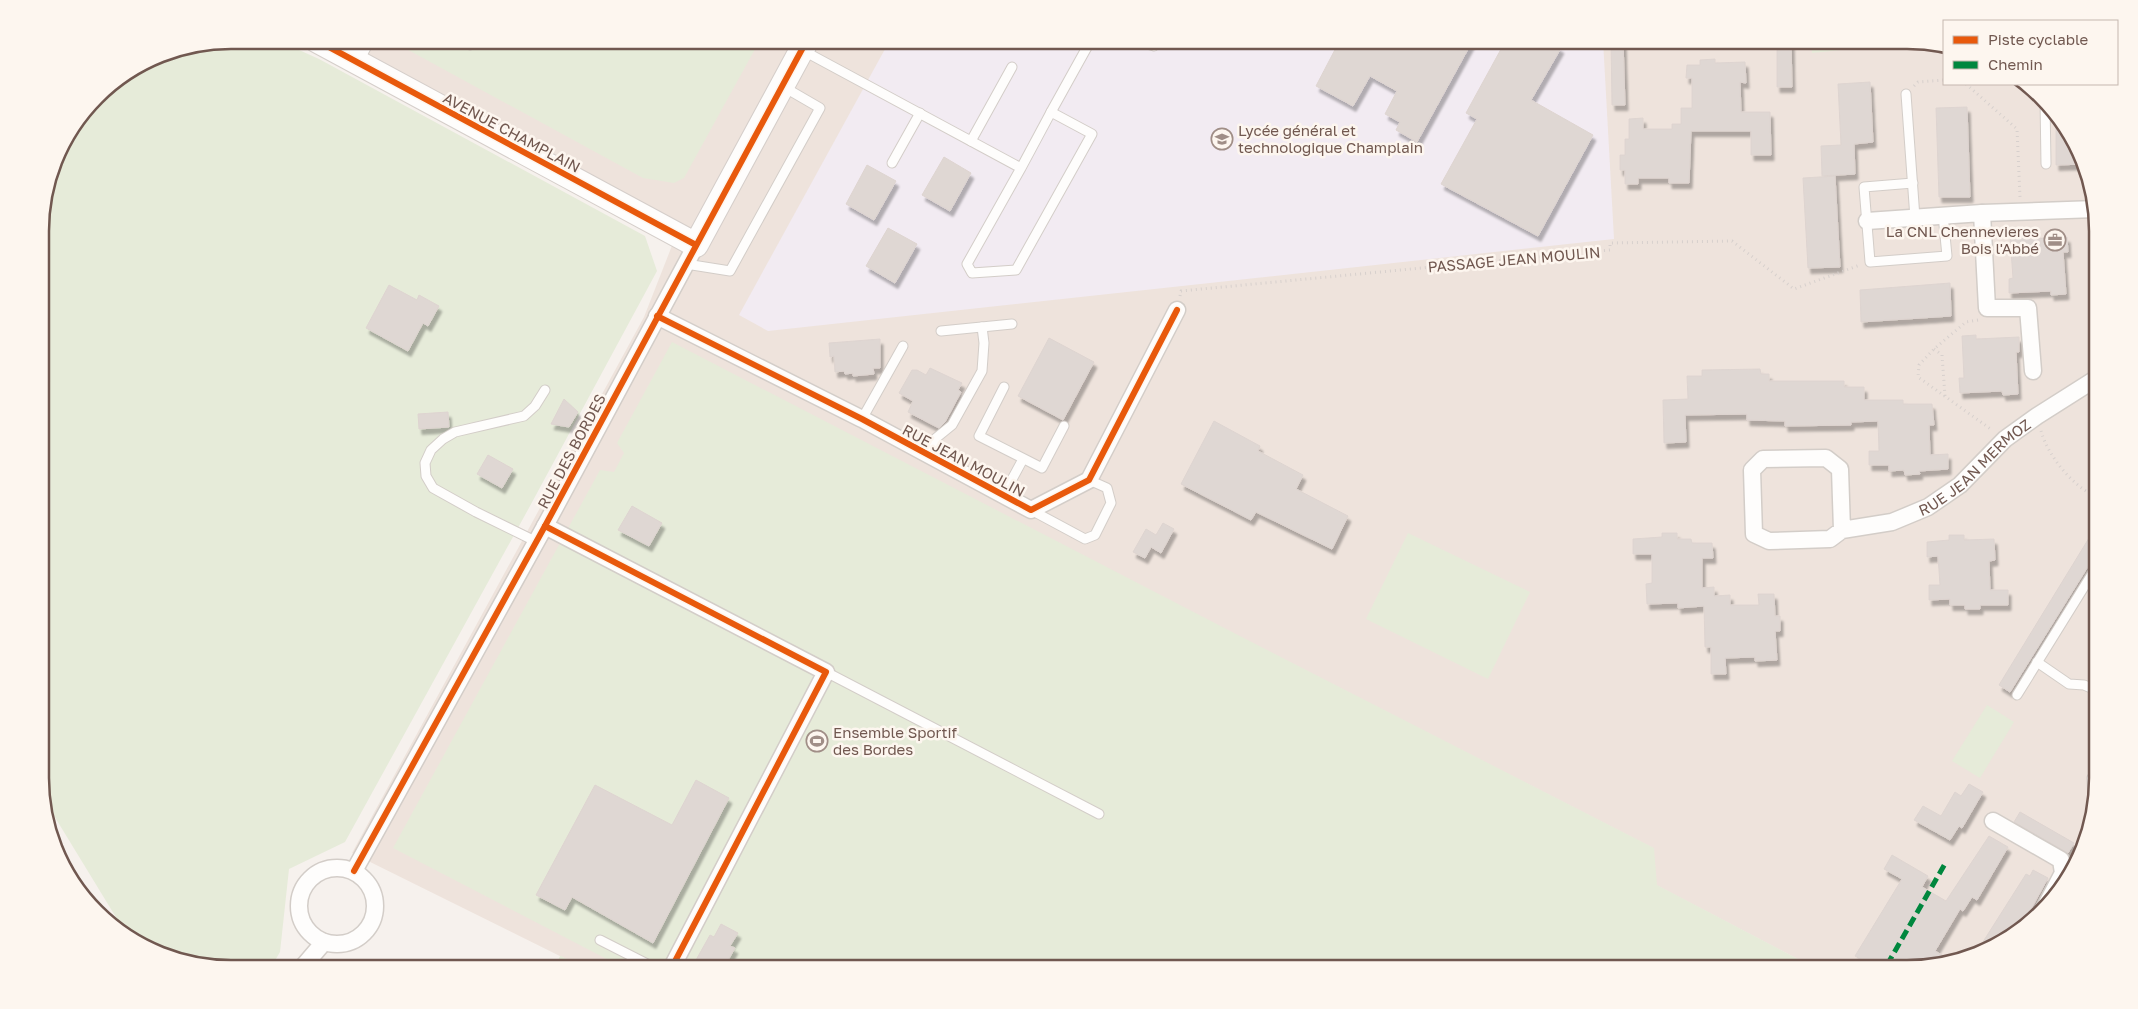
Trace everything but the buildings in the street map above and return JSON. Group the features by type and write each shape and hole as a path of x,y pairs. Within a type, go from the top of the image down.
{"street":[{"name":"AVENUE CHAMPLAIN","path":"332,49 691,254"},
{"name":"RUE DES BORDES","path":"354,871 544,526 802,49"},
{"path":"1867,221 1982,212 2088,209"},
{"path":"1982,212 1987,308 2028,308 2033,371"},
{"path":"1089,480 1177,310"},
{"name":"RUE JEAN MOULIN","path":"657,316 862,420 1032,510 1089,480"},
{"name":"RUE JEAN MERMOZ","path":"1842,530 1892,522 1928,507 1960,484 2005,439 2089,383"},
{"path":"1826,458 1840,469 1842,530 1830,539 1769,541 1754,534 1752,470 1763,459 1826,458"},
{"path":"544,526 826,672 676,960"},
{"path":"1993,821 2061,860 2064,871"},
{"path":"330,868 354,871 365,880 372,891 375,906 373,919 360,937 337,944 324,942 313,935 304,925 299,904 302,891 309,880 318,873 330,868"},
{"path":"308,960 324,942"}],"lane":[{"path":"358,63 365,49"},
{"path":"811,49 920,113 1021,168"},
{"path":"1051,112 1092,134 1016,270 972,273 967,264 1021,168 1051,112 1086,49"},
{"path":"971,141 1012,67"},
{"path":"691,254 730,271 820,108 782,86"},
{"path":"1906,94 1916,218"},
{"path":"2045,112 2046,164"},
{"path":"892,163 920,113"},
{"path":"1913,183 1864,187 1870,262 1947,256 1943,216"},
{"path":"941,331 1012,324"},
{"path":"928,455 936,438 952,425 982,371 984,343 982,327"},
{"path":"862,420 903,346"},
{"path":"1004,387 979,436 1042,468 1064,426"},
{"path":"535,541 433,488 426,476 424,463 432,450 443,439 455,432 524,416 535,406 545,390"},
{"path":"1003,496 1023,459"},
{"path":"1032,510 1084,539 1095,535 1111,503 1107,488 1089,480"},
{"path":"2017,695 2089,579"},
{"path":"2037,662 2069,684 2089,687"},
{"path":"826,672 1099,814"},
{"path":"600,940 639,960"}],"path":[{"path":"1906,94 1918,82 1943,80"},
{"path":"1967,85 2017,128 2020,211"},
{"path":"1987,308 1985,319 1966,322 1934,349 1919,365 1918,377 2005,439"},
{"path":"1934,349 1942,355 1945,396"},
{"path":"2037,416 2043,440 2064,473 2089,491"}],"shaded area":[{"path":"321,49 1919,49 1943,52 1943,85 2017,85 2036,102 2052,120 2065,140 2080,172 2086,195 2089,219 2089,790 2086,814 2080,837 2059,879 2036,907 2008,930 1966,951 1943,957 1919,960 1800,960 1656,885 1653,848 1236,635 1085,960 568,960 352,853 644,317 675,238"},
{"name":"Lycée général et technologique Champlain","path":"885,49 1603,49 1614,239 768,331 739,315"}],"green space":[{"path":"297,49 319,59 645,236 657,271 345,842 289,869 280,952 275,960 219,960 195,957 172,951 150,941 119,922 52,812 50,802 49,219 52,195 58,172 73,140 86,120 120,86 140,73 172,58 207,50"},
{"path":"406,49 755,49 684,178 674,183 643,178"},
{"path":"1812,49 1850,49 1812,53"},
{"name":"Ensemble Sportif des Bordes","path":"672,342 1654,848 1657,885 1800,960 609,960 393,848 600,470 614,472 624,453 617,443"},
{"path":"1408,533 1530,592 1488,679 1366,619"},
{"path":"1987,705 2014,722 1980,778 1952,761"},
{"path":"561,956 569,960 558,960"}],"marked path":[{"path":"1890,960 1946,862"}],"cycle path":[{"path":"333,49 696,245"},
{"path":"354,871 545,526 802,49"},
{"path":"657,316 862,419 1031,510 1089,480 1177,310"},
{"path":"545,526 826,672 676,960"}],"place":[{"name":"Lycée général et technologique Champlain","path":"1222,139"},
{"name":"La CNL Chennevieres Bois l'Abbé","path":"2055,240"},
{"name":"Ensemble Sportif des Bordes","path":"817,741"}]}
